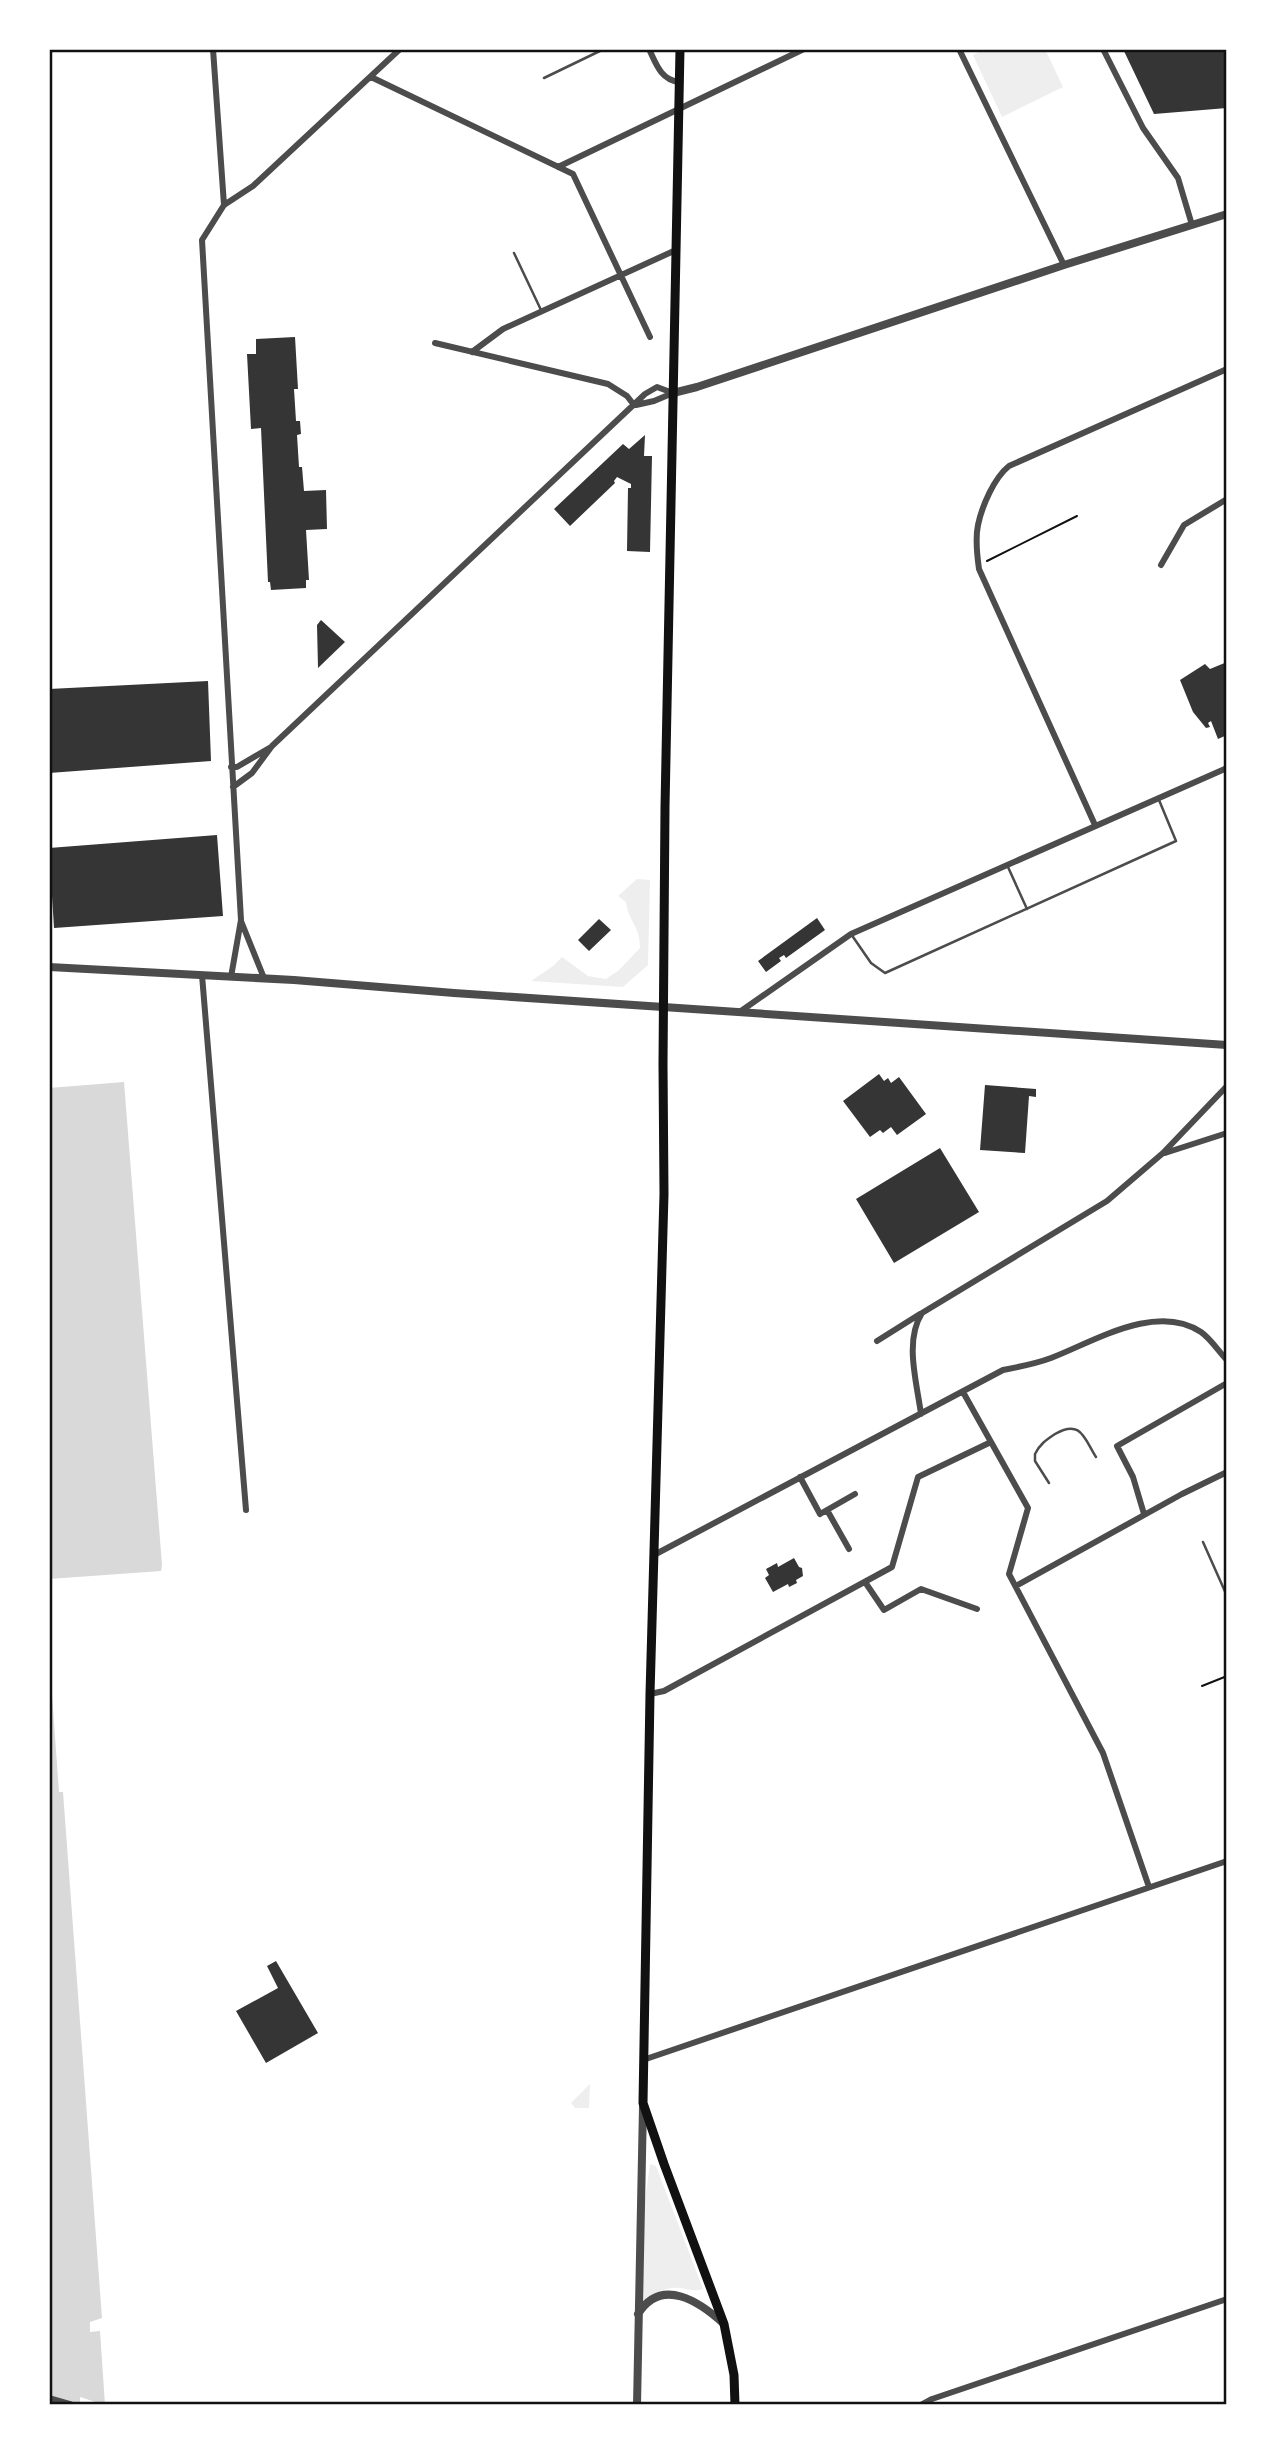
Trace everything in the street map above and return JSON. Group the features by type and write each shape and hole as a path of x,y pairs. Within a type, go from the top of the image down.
{"main road":[{"path":"680,49 665,807 664,1194 650,1694 643,2103 724,2324 734,2375 735,2405"}],"street":[{"path":"213,49 223,205"},
{"path":"231,977 241,920 202,240 223,205 253,186 400,49"},
{"path":"649,49 661,74 679,82"},
{"path":"558,167 804,49"},
{"path":"959,49 1063,265"},
{"path":"1103,49 1143,128 1178,178 1192,225"},
{"path":"371,77 573,174 650,337"},
{"path":"634,405 702,386 1063,265 1227,214"},
{"path":"472,352 503,329 676,250"},
{"path":"435,343 608,384 627,396 634,405"},
{"path":"1095,825 978,566 978,526 1002,472 1227,369"},
{"path":"233,787 252,773 272,746 645,394 657,387 673,393"},
{"path":"1161,565 1184,525 1227,499"},
{"path":"231,767 237,767 272,746"},
{"path":"741,1012 851,934 1227,768"},
{"path":"241,920 264,978"},
{"path":"49,967 264,978 1227,1045"},
{"path":"202,975 246,1510"},
{"path":"877,1341 1107,1201 1163,1153 1227,1086"},
{"path":"1163,1153 1227,1133"},
{"path":"921,1414 913,1346 914,1332 922,1313"},
{"path":"654,1555 1003,1370 1048,1359 1118,1329 1153,1322 1185,1325 1201,1333 1227,1360"},
{"path":"1144,1514 1133,1477 1117,1446 1227,1383"},
{"path":"962,1392 1028,1508 1009,1574 1103,1753 1149,1887"},
{"path":"650,1694 664,1691 892,1567 918,1477 990,1442"},
{"path":"1016,1586 1144,1514 1227,1472"},
{"path":"800,1478 820,1514 855,1494"},
{"path":"827,1510 849,1549"},
{"path":"864,1583 884,1610 921,1589 977,1609"},
{"path":"643,2060 1227,1861"},
{"path":"637,2405 643,2103"},
{"path":"638,2314 653,2298 674,2295 690,2298 724,2324"},
{"path":"921,2405 1227,2299"},
{"path":"49,2399 70,2405"}],"lane":[{"path":"544,78 604,49"},
{"path":"514,253 543,313"},
{"path":"851,934 871,963 885,973 1176,841 1157,797"},
{"path":"1007,864 1027,909"},
{"path":"1049,1483 1035,1461 1035,1454 1044,1441 1066,1428 1072,1427 1080,1432 1096,1457"},
{"path":"1203,1542 1227,1596"}],"path":[{"path":"978,566 1077,516"},
{"path":"1202,1686 1227,1676"}],"shaded area":[{"path":"986,49 1045,49 1063,87 1002,117 973,55"},
{"path":"637,879 650,880 648,965 623,987 531,981 562,957 588,976 606,979 619,970 640,948 638,934 626,902 618,896"},
{"path":"124,1082 162,1565 161,1571 49,1579 49,1088"},
{"path":"52,1695 59,1792 63,1792 102,2318 90,2322 90,2332 100,2331 105,2405 80,2397 80,2405 49,2405 49,1696"},
{"path":"590,2084 589,2108 575,2108 571,2103"},
{"path":"650,2164 656,2166 703,2289 663,2290 640,2307 643,2215"}],"building":[{"path":"1123,49 1227,49 1227,108 1154,114"},
{"path":"295,337 298,389 294,389 296,421 300,421 301,434 297,435 299,467 302,467 304,491 326,490 327,529 306,530 309,580 306,580 306,588 271,590 268,582 261,428 251,429 247,354 256,354 256,339"},
{"path":"645,435 644,456 652,456 650,552 627,551 628,488 631,488 631,484 617,477 615,483 570,526 554,509 623,444 629,449"},
{"path":"321,620 345,642 318,668 317,625"},
{"path":"1227,662 1227,735 1218,739 1211,721 1208,723 1210,727 1206,728 1193,712 1180,680 1205,664 1210,669"},
{"path":"208,681 211,761 49,773 49,689"},
{"path":"217,835 223,916 54,928 49,848"},
{"path":"817,918 825,930 786,958 784,955 779,958 781,961 766,972 758,961"},
{"path":"599,919 611,930 589,951 578,940"},
{"path":"879,1074 884,1081 888,1078 891,1083 899,1077 926,1114 897,1135 891,1127 870,1137 843,1101"},
{"path":"985,1085 1036,1089 1036,1097 1029,1096 1025,1153 980,1150"},
{"path":"940,1148 979,1212 894,1263 856,1199"},
{"path":"794,1558 802,1568 803,1576 796,1580 797,1583 789,1587 788,1584 773,1592 765,1578 769,1575 766,1569 777,1563 778,1567"},
{"path":"276,1961 318,2033 266,2063 236,2011 278,1988 267,1966"}]}
